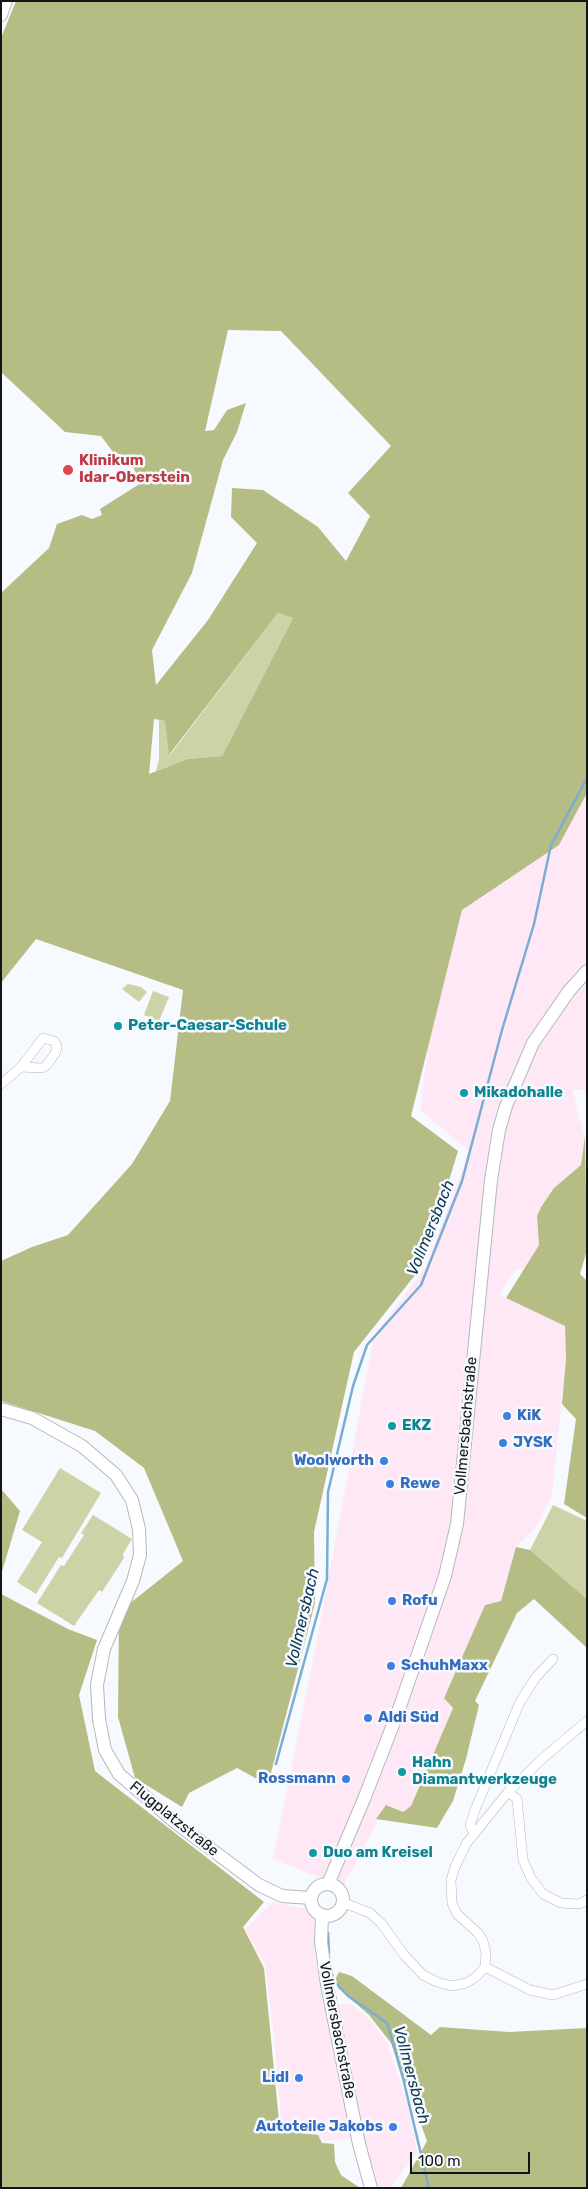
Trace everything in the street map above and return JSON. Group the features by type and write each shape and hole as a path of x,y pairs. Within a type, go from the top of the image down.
{"main road":[{"path":"1,16 6,1"},
{"name":"Vollmersbachstraße","path":"328,1884 398,1712 446,1576 457,1524 491,1180 499,1130 506,1106 533,1043 569,991 587,971"},
{"name":"Flugplatzstraße","path":"1,1409 32,1418 82,1446 116,1475 132,1500 139,1529 140,1555 133,1581 104,1649 97,1685 98,1719 105,1750 119,1774 176,1823 259,1885 282,1896 311,1898"},
{"path":"328,1884 340,1891 342,1902 337,1912 330,1915 322,1915 314,1910 311,1898 316,1888 328,1884"},
{"name":"Vollmersbachstraße","path":"322,1915 321,1942 327,1985 359,2144 371,2188"}],"street":[{"path":"1,1084 21,1067"},
{"path":"474,1834 470,1825 475,1810 520,1702 536,1678 553,1660"},
{"path":"342,1902 370,1912 381,1923 405,1956 423,1974 436,1982 452,1986 466,1983 476,1977 485,1967 486,1953 478,1933 457,1914 452,1903 450,1891 455,1867 466,1844 508,1792 542,1758 585,1726"},
{"path":"508,1792 517,1800 524,1860 530,1878 543,1894 562,1904 578,1904 587,1900"},
{"path":"485,1967 530,1990 553,1995 587,1984"}],"shaded area":[{"path":"587,793 587,1090 573,1090 585,1136 584,1154 581,1165 554,1188 541,1207 537,1216 539,1245 525,1268 514,1271 499,1295 565,1326 566,1359 552,1495 535,1528 516,1547 501,1601 485,1605 444,1697 453,1707 411,1806 403,1812 386,1805 343,1887 273,1859 308,1686 374,1336 426,1266 469,1151 420,1110 429,1041 462,910 559,845"},
{"path":"273,1902 309,1910 315,1924 314,1950 323,2006 351,2004 370,2019 388,2045 408,2105 417,2152 391,2188 380,2188 378,2185 363,2137 326,2141 282,2131 274,2036 265,1965 245,1929"}],"green space":[{"path":"16,1 587,1 587,793 559,845 462,910 411,1116 458,1151 423,1265 354,1352 314,1532 315,1603 271,1773 257,1779 237,1768 189,1793 182,1807 135,1778 118,1717 119,1612 183,1561 144,1468 95,1431 1,1401 1,1261 32,1247 68,1235 132,1164 170,1101 183,990 36,939 1,983 1,593 49,548 57,524 82,515 92,519 102,515 100,509 141,483 128,457 113,452 101,436 65,432 1,372 1,38","holes":["228,330 281,331 391,446 348,493 370,516 346,561 318,527 263,490 232,488 231,517 257,543 208,620 156,685 152,650 192,573 223,460 237,432 246,403 227,410 214,430 205,431","278,613 293,618 222,756 187,759 149,774 154,719 165,721 169,755"]},
{"path":"278,613 293,618 222,756 187,759 156,771 159,759 159,720 165,721 170,755"},
{"path":"128,984 141,987 147,992 139,1002 122,989"},
{"path":"153,991 169,997 159,1021 144,1015"},
{"path":"585,1136 587,1250 580,1274 587,1281 587,1518 564,1504 576,1419 562,1404 566,1359 565,1326 506,1298 539,1245 537,1216 541,1207 554,1188 581,1165"},
{"path":"60,1468 101,1493 62,1558 59,1557 36,1594 17,1582 42,1542 22,1530"},
{"path":"1,1489 20,1511 1,1575"},
{"path":"553,1505 587,1521 587,1599 530,1550"},
{"path":"93,1515 132,1539 123,1554 124,1558 102,1592 99,1590 74,1626 37,1603 61,1565 64,1566 84,1535 81,1533"},
{"path":"516,1547 530,1550 587,1599 587,1648 534,1599 517,1613 475,1701 479,1705 466,1759 453,1801 437,1828 376,1819 386,1805 403,1812 411,1806 453,1708 444,1698 485,1605 501,1601"},
{"path":"1,1594 68,1629 97,1640 79,1695 95,1771 264,1902 243,1927 264,1968 280,2131 318,2135 322,2143 334,2144 335,2162 341,2175 360,2188 1,2188"},
{"path":"339,1972 352,1976 431,2035 440,2027 509,2032 587,2028 587,2188 401,2188 427,2141 391,2043 369,2015 338,1988 336,1978"}],"waterway":[{"name":"Vollmersbach","path":"276,1764 327,1579 328,1492 353,1386 367,1345 421,1285 462,1181 502,1030 534,924 551,845 587,778"},
{"name":"Vollmersbach","path":"328,1933 329,1953"},
{"name":"Vollmersbach","path":"332,1974 334,1981 348,1996 387,2023 403,2078 429,2188"}],"place":[{"name":"Klinikum Idar-Oberstein","path":"68,470"},
{"name":"Peter-Caesar-Schule","path":"118,1026"},
{"name":"Mikadohalle","path":"464,1093"},
{"name":"KiK","path":"507,1416"},
{"name":"EKZ","path":"392,1426"},
{"name":"JYSK","path":"503,1443"},
{"name":"Woolworth","path":"384,1461"},
{"name":"Rewe","path":"390,1484"},
{"name":"Rofu","path":"392,1601"},
{"name":"SchuhMaxx","path":"391,1666"},
{"name":"Aldi Süd","path":"368,1718"},
{"name":"Hahn Diamantwerkzeuge","path":"402,1772"},
{"name":"Rossmann","path":"346,1779"},
{"name":"Duo am Kreisel","path":"313,1853"},
{"name":"Lidl","path":"299,2078"},
{"name":"Autoteile Jakobs","path":"393,2127"}]}
